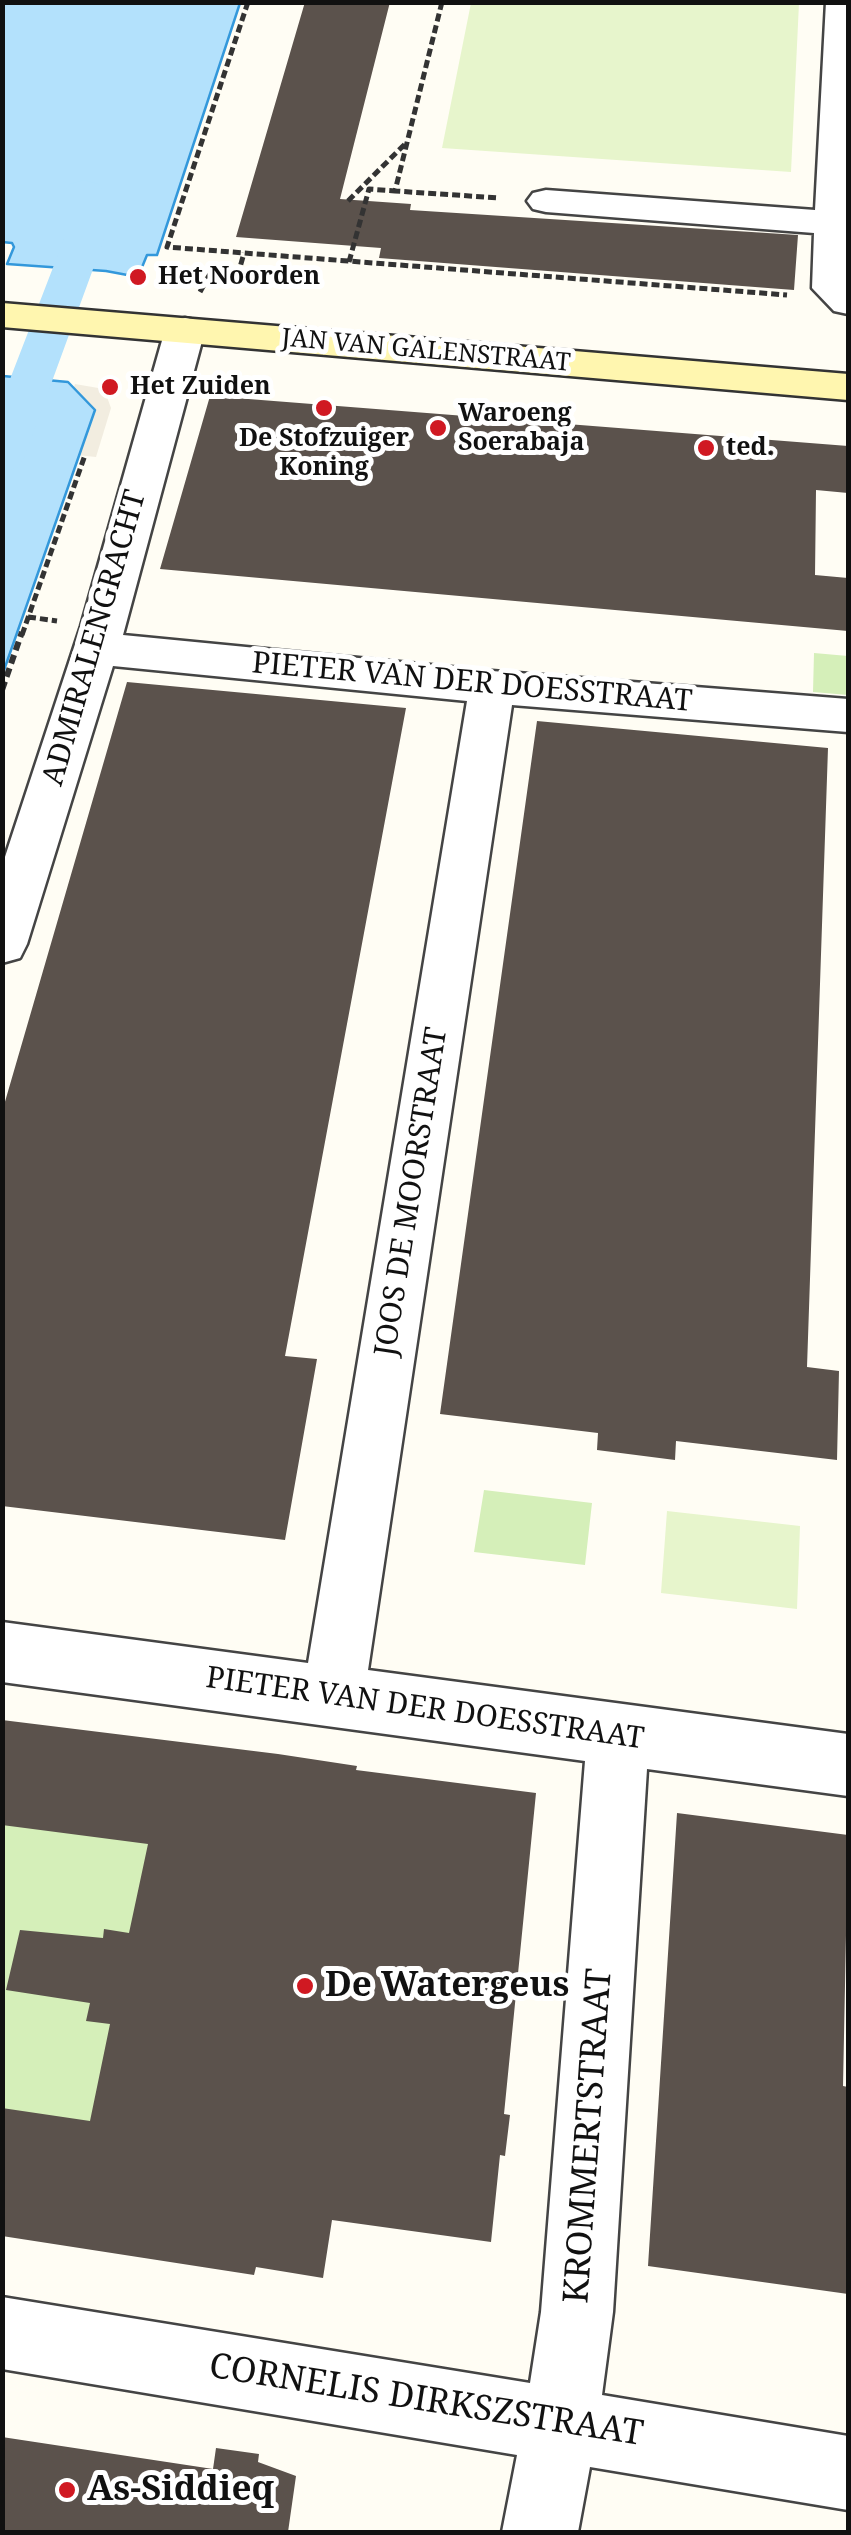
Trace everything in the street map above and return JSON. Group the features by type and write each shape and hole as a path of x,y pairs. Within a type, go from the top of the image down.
{"main road":[{"name":"JAN VAN GALENSTRAAT","path":"12,316 848,387"}],"street":[{"path":"843,2 832,288 847,301"},
{"path":"546,201 836,223"},
{"name":"ADMIRALENGRACHT","path":"2,944 96,648 185,330"},
{"name":"PIETER VAN DER DOESSTRAAT","path":"96,648 492,687 848,716"},
{"name":"JOOS DE MOORSTRAAT","path":"332,1696 492,687"},
{"name":"PIETER VAN DER DOESSTRAAT","path":"2,1652 848,1765"},
{"name":"KROMMERTSTRAAT","path":"540,2532 562,2422 577,2312 618,1736"},
{"name":"CORNELIS DIRKSZSTRAAT","path":"2,2333 562,2422 848,2473"}],"path":[{"path":"248,2 166,247 847,301"},
{"path":"395,191 442,2"},
{"path":"365,202 348,201 408,140"},
{"path":"349,262 369,189 546,201"},
{"path":"213,268 239,271 244,253"},
{"path":"2,690 85,455"}],"green space":[{"path":"471,3 799,3 791,172 442,148"},
{"path":"814,653 848,656 848,695 813,692"},
{"path":"484,1490 592,1503 585,1565 474,1552"},
{"path":"667,1511 800,1526 797,1609 661,1593"},
{"path":"2,1816 309,1853 261,2159 3,2113"}],"shaded area":[{"path":"75,384 104,389 111,408 96,457 67,454 53,447"}],"water":[{"path":"2,3 240,3 157,255 147,255 138,277 7,264 14,247 2,242"},
{"path":"3,376 68,382 95,410 3,673"}],"building":[{"path":"305,2 390,2 340,199 411,204 410,210 798,235 794,290 379,258 381,248 236,237"},
{"path":"210,396 848,446 848,493 816,490 815,575 848,578 848,631 160,569"},
{"path":"127,682 406,708 285,1356 317,1359 285,1540 2,1506 2,1112"},
{"path":"537,721 828,748 807,1367 839,1371 837,1460 676,1441 675,1460 597,1450 598,1433 440,1414"},
{"path":"2,1720 278,1754 357,1766 356,1770 536,1793 504,2114 510,2115 505,2156 500,2155 491,2242 332,2220 323,2278 256,2267 254,2275 2,2236 2,2108 90,2121 110,2024 86,2021 90,2003 6,1990 20,1930 103,1938 104,1929 129,1933 148,1844 2,1825"},
{"path":"677,1813 848,1835 843,2086 848,2087 848,2294 648,2266"},
{"path":"2,2437 213,2469 216,2448 259,2454 258,2462 296,2476 288,2532 2,2532"}],"waterway":[{"name":"ADMIRALENGRACHT","path":"2,458 84,239 84,192"}],"place":[{"name":"Het Noorden","path":"138,277"},
{"name":"Het Zuiden","path":"110,387"},
{"name":"De Stofzuiger Koning","path":"324,408"},
{"name":"Waroeng Soerabaja","path":"438,428"},
{"name":"ted.","path":"706,448"},
{"name":"De Watergeus","path":"305,1986"},
{"name":"As-Siddieq","path":"67,2490"}]}
